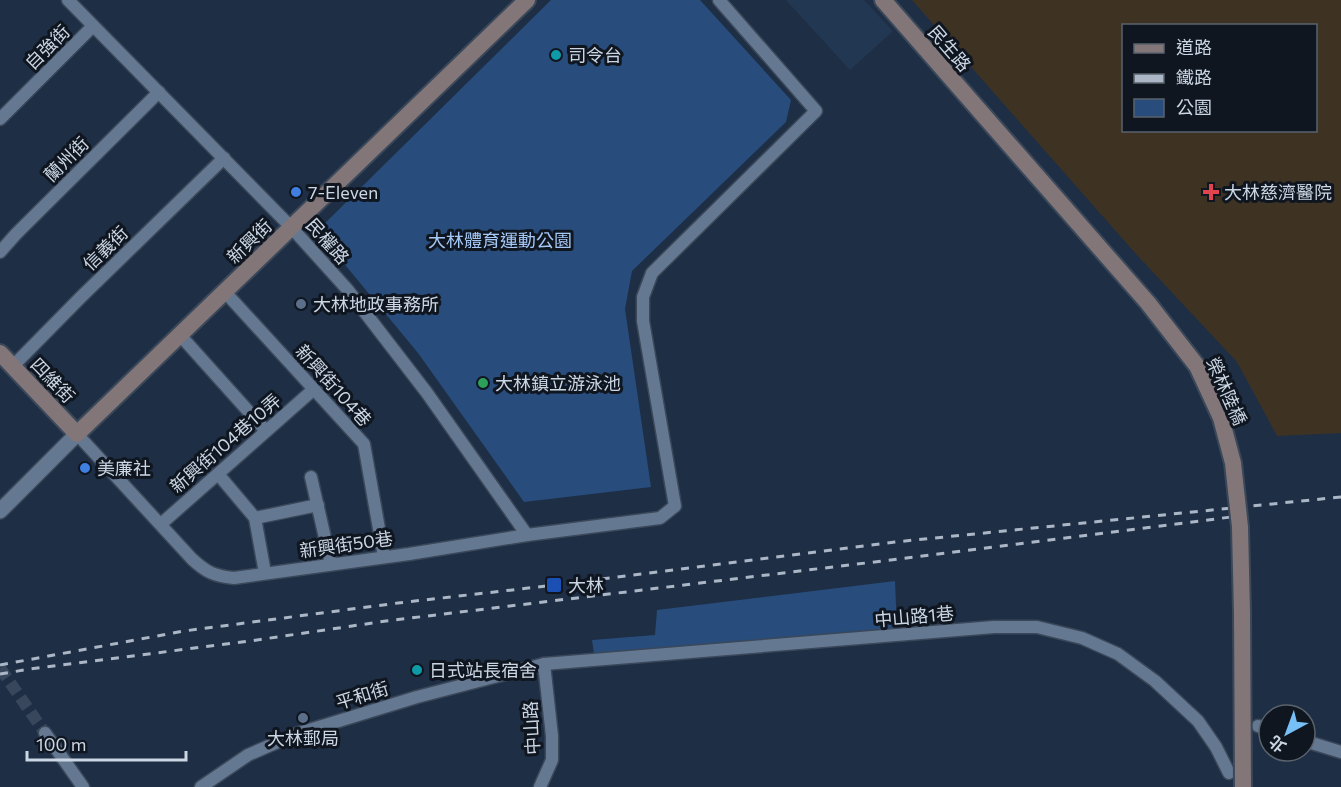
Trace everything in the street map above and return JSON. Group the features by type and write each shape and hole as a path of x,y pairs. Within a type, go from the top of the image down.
{"main road":[{"name":"新興街","path":"77,434 527,0"},
{"name":"民生路","path":"883,0 964,94"},
{"name":"榮林陸橋","path":"964,94 1148,303 1197,366 1221,418 1233,463 1240,527 1243,625 1243,787"},
{"name":"四維街","path":"0,353 77,434"}],"street":[{"name":"民權路","path":"68,0 291,227 347,289 419,383 527,535"},
{"name":"新興街50巷","path":"77,434 192,559 205,571 219,576 234,578 660,518 675,506 643,321 644,297 652,273 816,111 719,0"},
{"name":"自強街","path":"0,119 93,26"},
{"name":"蘭州街","path":"0,252 159,92"},
{"name":"信義街","path":"13,366 224,158"},
{"name":"新興街104巷","path":"225,292 364,444 384,557"},
{"path":"180,335 266,431"},
{"name":"新興街104巷10弄","path":"161,524 314,389"},
{"name":"新興街","path":"0,511 77,434"},
{"path":"218,474 255,518 265,573"},
{"path":"312,477 331,564"},
{"path":"255,518 318,505"},
{"name":"中山路1巷","path":"544,664 994,627 1037,627 1082,638 1118,654 1155,681 1198,721 1216,747 1229,773"},
{"name":"平和街","path":"201,787 248,755 296,734 417,697 544,664"},
{"name":"中山路","path":"540,787 552,760 552,736 544,664"},
{"path":"45,733 82,787"},
{"path":"1317,745 1341,752"}],"shaded area":[{"path":"786,0 864,0 893,31 850,70"},
{"name":"大林慈濟醫院","path":"912,0 1341,0 1341,433 1277,436 1237,362 1136,254"}],"green space":[{"name":"大林體育運動公園","path":"551,0 700,0 791,100 786,122 632,271 625,309 651,487 524,502 418,353 317,231"},
{"path":"895,581 897,628 594,654 592,640 655,635 657,610"}],"tunnel":[{"path":"0,668 45,733"}],"railway":[{"path":"0,665 184,631 398,603 895,542 1341,497"},
{"path":"0,674 386,621 1231,517"}],"place":[{"name":"司令台","path":"556,55"},
{"name":"7-Eleven","path":"296,192"},
{"name":"大林慈濟醫院","path":"1211,192"},
{"name":"大林地政事務所","path":"301,304"},
{"name":"大林鎮立游泳池","path":"483,383"},
{"name":"美廉社","path":"85,468"},
{"name":"大林","path":"554,585"},
{"name":"日式站長宿舍","path":"417,670"},
{"name":"大林郵局","path":"303,718"}]}
